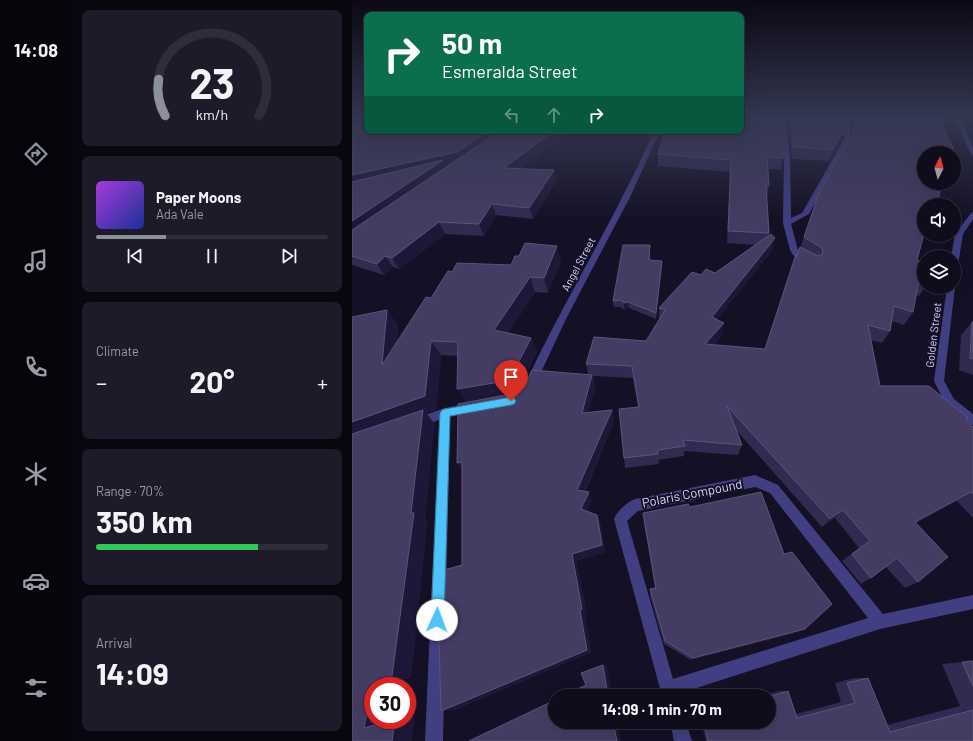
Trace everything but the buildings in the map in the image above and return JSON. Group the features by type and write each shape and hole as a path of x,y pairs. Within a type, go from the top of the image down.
{"street":[{"name":"Angel Street","path":"525,391 551,337 627,197 647,153"},
{"path":"786,153 787,223 794,250 797,255 814,264"},
{"path":"787,223 805,214 839,153"},
{"path":"956,250 958,234 973,214"},
{"path":"962,227 973,229"},
{"name":"Golden Street","path":"950,294 939,381 950,402 973,420"},
{"path":"405,427 445,413 482,406"},
{"path":"434,741 445,413"},
{"name":"Polaris Compound","path":"668,689 620,519 634,505 755,481 774,488 880,622"},
{"name":"Polaris Compound","path":"678,689 880,622 973,602"},
{"path":"680,729 683,741"}],"route":[{"path":"437,620 445,413 511,401"}]}
